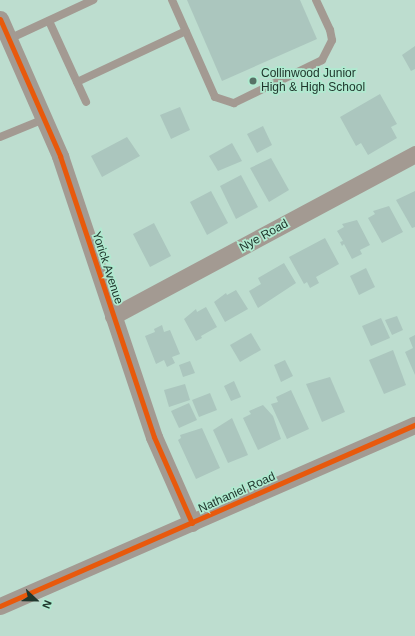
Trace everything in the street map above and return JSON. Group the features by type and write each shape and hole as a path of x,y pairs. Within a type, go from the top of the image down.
{"street":[{"name":"Yorick Avenue","path":"0,19 60,156 154,437 192,524"},
{"name":"Nye Road","path":"113,316 143,302 415,154"},
{"name":"Nathaniel Road","path":"0,606 415,426"}],"lane":[{"path":"9,39 93,0"},
{"path":"172,0 215,97 234,103 322,60 332,40 330,30 316,0"},
{"path":"49,21 86,102"},
{"path":"78,82 186,31"},
{"path":"0,137 44,119"}],"building":[{"path":"187,0 300,0 317,39 222,81"},
{"path":"415,46 415,69 411,71 402,55"},
{"path":"380,94 397,124 391,127 397,138 368,155 361,143 356,146 340,117"},
{"path":"180,107 190,130 171,139 160,115"},
{"path":"263,126 272,145 257,153 247,134"},
{"path":"127,137 140,156 102,177 91,156"},
{"path":"232,143 242,161 218,171 209,156"},
{"path":"271,158 289,190 269,202 250,168"},
{"path":"241,175 258,207 236,219 220,186"},
{"path":"211,191 228,223 207,235 190,202"},
{"path":"415,191 415,227 412,228 396,200"},
{"path":"389,206 403,232 382,243 368,218 375,214 373,211"},
{"path":"357,220 370,245 360,250 362,254 352,259 344,244 342,246 340,242 343,241 337,231 344,227 342,224"},
{"path":"154,223 171,256 150,267 133,234"},
{"path":"325,238 339,264 316,277 319,283 310,288 307,282 304,284 289,257"},
{"path":"284,263 296,283 258,308 249,291 261,284 258,278"},
{"path":"366,268 375,287 359,295 350,276"},
{"path":"236,290 248,309 225,322 214,302 226,293 227,295"},
{"path":"206,307 217,327 201,336 202,338 196,341 184,319 196,309 197,312"},
{"path":"397,316 403,330 392,335 385,320"},
{"path":"381,318 390,338 371,346 362,326"},
{"path":"162,325 164,332 170,330 180,354 172,357 175,363 167,367 164,360 156,364 145,336 155,332 154,329"},
{"path":"251,333 261,350 240,362 230,345"},
{"path":"415,335 415,375 405,352 413,348 409,338"},
{"path":"393,350 406,385 384,394 369,360"},
{"path":"285,360 293,376 281,382 274,365"},
{"path":"190,361 195,373 183,377 179,365"},
{"path":"330,377 345,412 322,422 306,384"},
{"path":"234,381 241,397 231,401 224,386"},
{"path":"185,384 190,400 169,407 164,390"},
{"path":"291,390 309,429 287,439 271,404 278,402 276,397"},
{"path":"210,393 217,410 199,417 192,400"},
{"path":"189,403 197,420 179,428 171,411"},
{"path":"263,405 273,416 281,439 258,450 243,418 251,414 249,411"},
{"path":"232,418 248,455 228,463 213,430"},
{"path":"202,428 220,468 196,479 178,440 181,438 180,435"}],"cycle path":[{"path":"0,19 60,156 154,437 192,523"},
{"path":"0,606 415,425"}],"place":[{"name":"Collinwood Junior High & High School","path":"253,81"}]}
